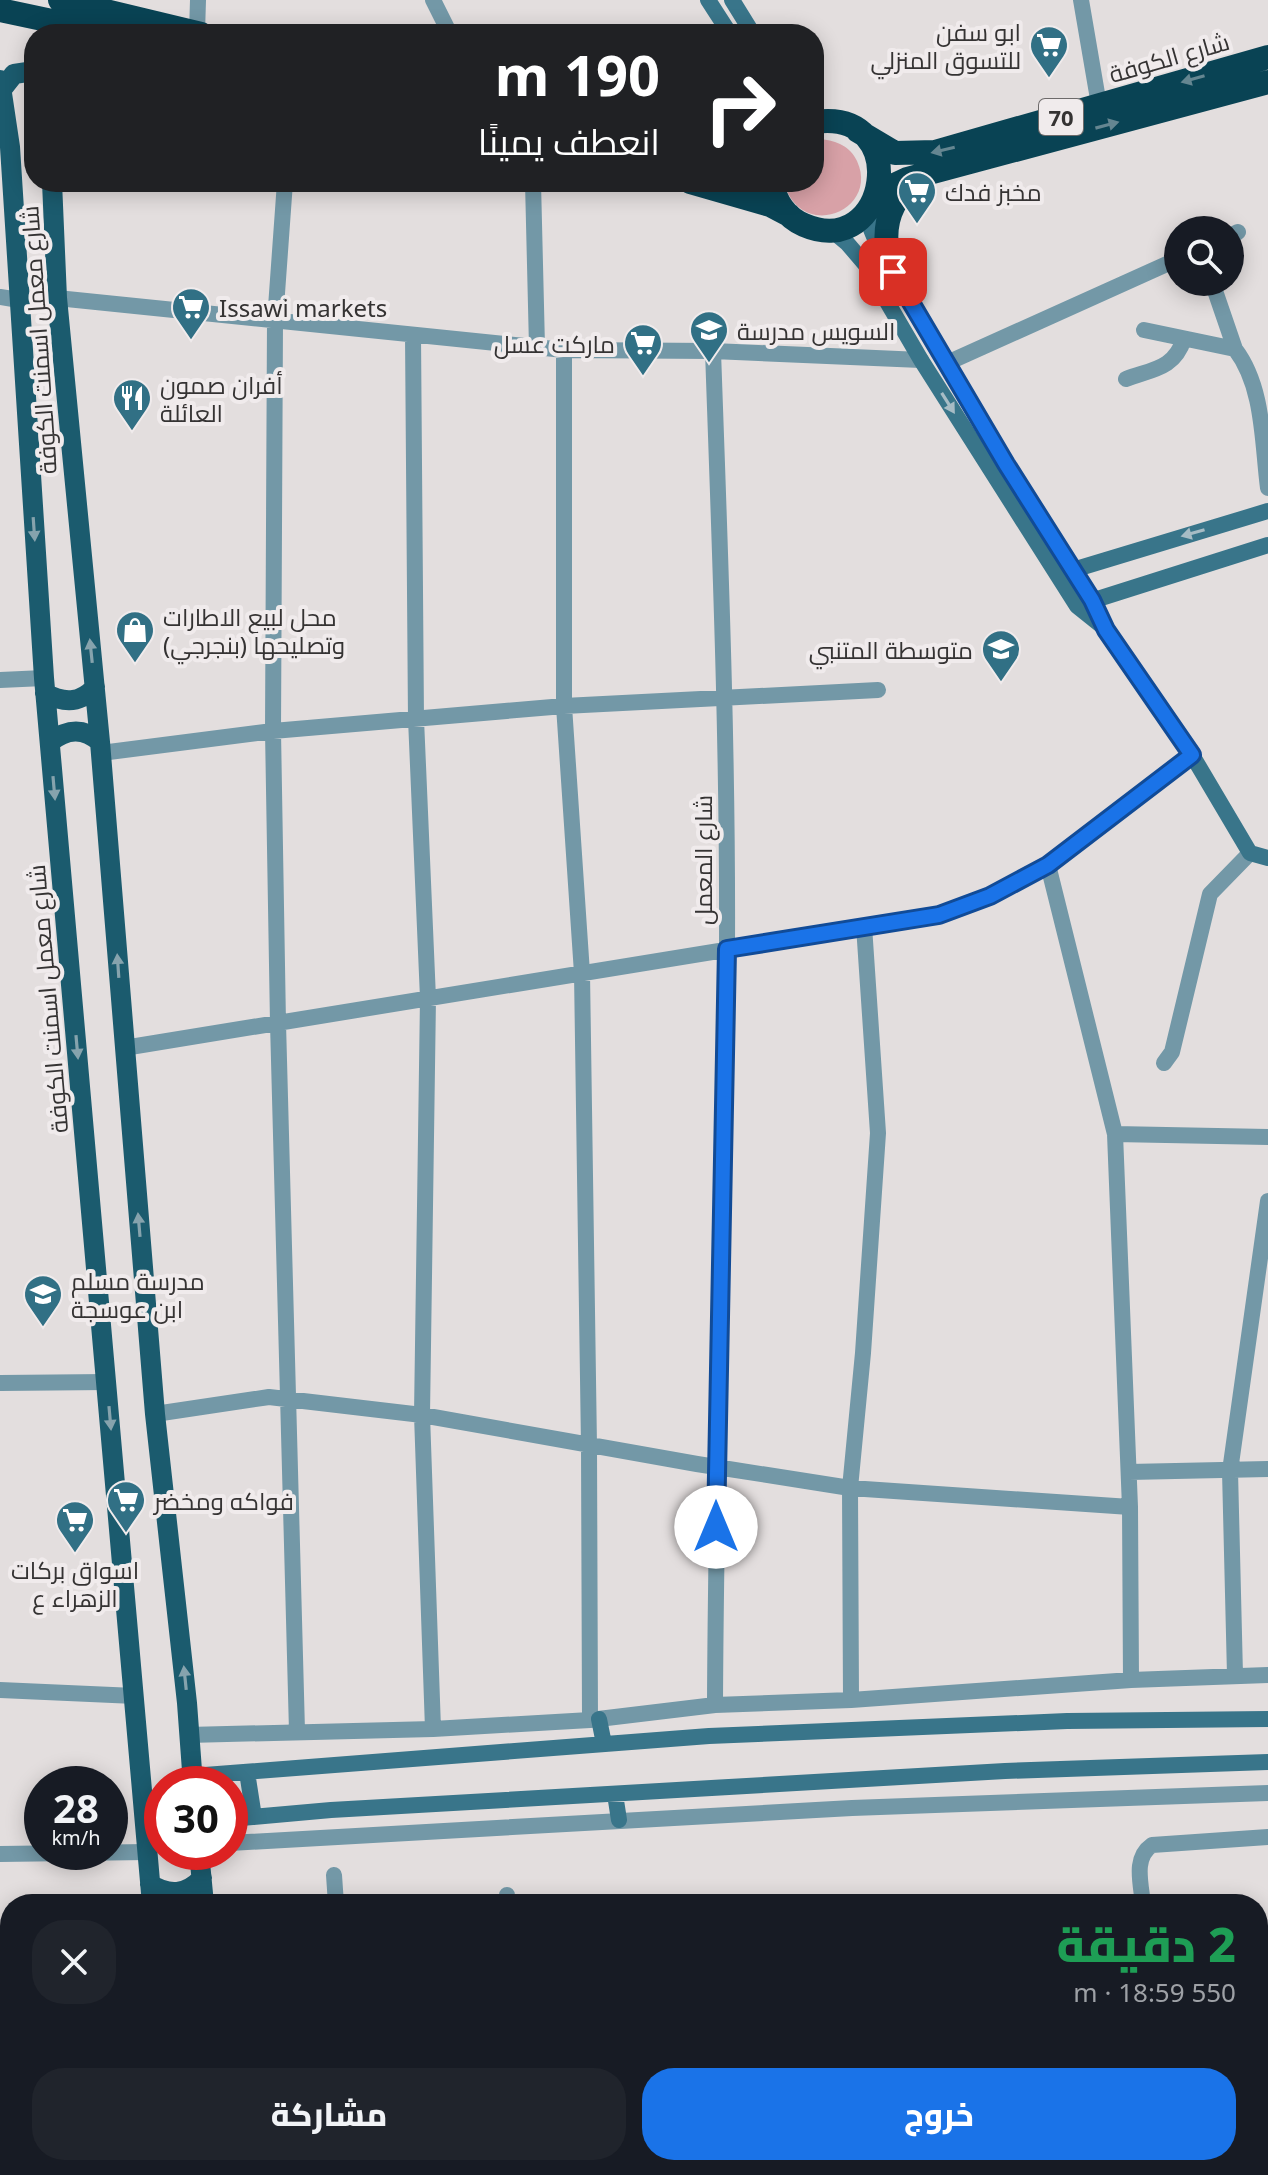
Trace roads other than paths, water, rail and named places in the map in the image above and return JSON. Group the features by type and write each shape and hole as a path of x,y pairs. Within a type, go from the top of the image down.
{"highway":[{"path":"60,0 158,24"},
{"path":"0,10 64,24"},
{"name":"شارع الكوفة","path":"837,125 895,153 913,155 961,146 1268,57"},
{"name":"شارع الكوفة","path":"873,203 892,186 929,173 1268,82"},
{"path":"837,125 873,147 878,158 880,179 873,203"},
{"path":"893,272 885,241 886,224 900,195 929,173"},
{"path":"725,192 770,205 805,225 823,230"},
{"path":"775,192 789,215"},
{"name":"70","path":"823,230 850,224 873,203"}],"main road":[{"path":"2,84 14,74 24,72"},
{"name":"شارع معمل اسمنت الكوفة","path":"2,84 10,147 10,298 144,1813"},
{"name":"شارع معمل اسمنت الكوفة","path":"52,192 57,298 101,748 155,1414 191,1766"},
{"path":"44,686 65,701 83,698 95,687"},
{"path":"50,742 60,735 78,731 88,733 101,748"},
{"name":"شارع معمل اسمنت الكوفة","path":"149,1870 151,1894"},
{"path":"201,1870 203,1894"},
{"path":"151,1894 159,1890 188,1890 202,1878"}],"street":[{"path":"198,0 199,24"},
{"path":"433,0 445,24"},
{"path":"708,0 724,24"},
{"path":"732,0 747,24"},
{"path":"1081,0 1099,105"},
{"path":"284,192 275,321 273,731 297,1731"},
{"path":"533,192 537,347"},
{"path":"873,203 868,215 869,226 1065,573"},
{"path":"823,230 835,233 858,254 921,360 1084,603 1192,755 1250,853 1268,858"},
{"path":"947,363 1164,265"},
{"path":"1217,296 1235,349 1245,362 1256,392 1268,488"},
{"path":"57,298 564,350 713,351 921,360"},
{"path":"1144,330 1235,349"},
{"path":"413,335 416,719 428,998 422,1415 433,1729"},
{"path":"1126,379 1170,363 1178,355 1184,339"},
{"path":"564,350 564,706 582,973 595,1720 604,1744"},
{"name":"شارع المعمل","path":"713,351 725,698 727,949 716,1467 715,1705"},
{"path":"1065,573 1268,511"},
{"path":"1084,603 1268,545"},
{"path":"0,680 44,686"},
{"path":"101,748 564,706 878,690"},
{"path":"124,1048 939,915 990,896 1048,865 1192,755"},
{"path":"1164,1063 1172,1052 1210,894 1250,853"},
{"path":"1048,865 1115,1134 1129,1472 1131,1680"},
{"path":"851,1700 850,1488 878,1133 864,926"},
{"path":"1115,1134 1268,1137"},
{"path":"1235,1675 1230,1471 1268,1201"},
{"path":"0,1383 107,1382"},
{"path":"155,1414 269,1397 422,1415 589,1446 850,1488 1130,1507"},
{"path":"1129,1472 1268,1469"},
{"path":"188,1735 433,1729 595,1720 715,1705 851,1700 1131,1680 1268,1675"},
{"path":"0,1690 135,1696"},
{"path":"248,1772 709,1736 1052,1722 1268,1719"},
{"path":"248,1818 1005,1771 1268,1762"},
{"path":"248,1778 254,1817"},
{"path":"248,1842 852,1808 1268,1793"},
{"path":"615,1794 619,1820"},
{"path":"1142,1894 1140,1859 1152,1845 1268,1837"},
{"path":"0,1854 144,1852"},
{"path":"334,1875 335,1894"}],"place":[{"name":"ابو سفن للتسوق المنزلي","path":"1049,79"},
{"name":"مخبز فدك","path":"917,225"},
{"name":"Issawi markets","path":"191,341"},
{"name":"السويس مدرسة","path":"709,364"},
{"name":"ماركت عسل","path":"643,377"},
{"name":"أفران صمون العائلة","path":"132,432"},
{"name":"محل لبيع الاطارات وتصليحها (بنجرجي)","path":"135,664"},
{"name":"متوسطة المتنبي","path":"1001,683"},
{"name":"مدرسة مسلم ابن عوسجة","path":"43,1328"},
{"name":"فواكه ومخضر","path":"126,1534"},
{"name":"اسواق بركات الزهراء ع","path":"75,1554"}]}
